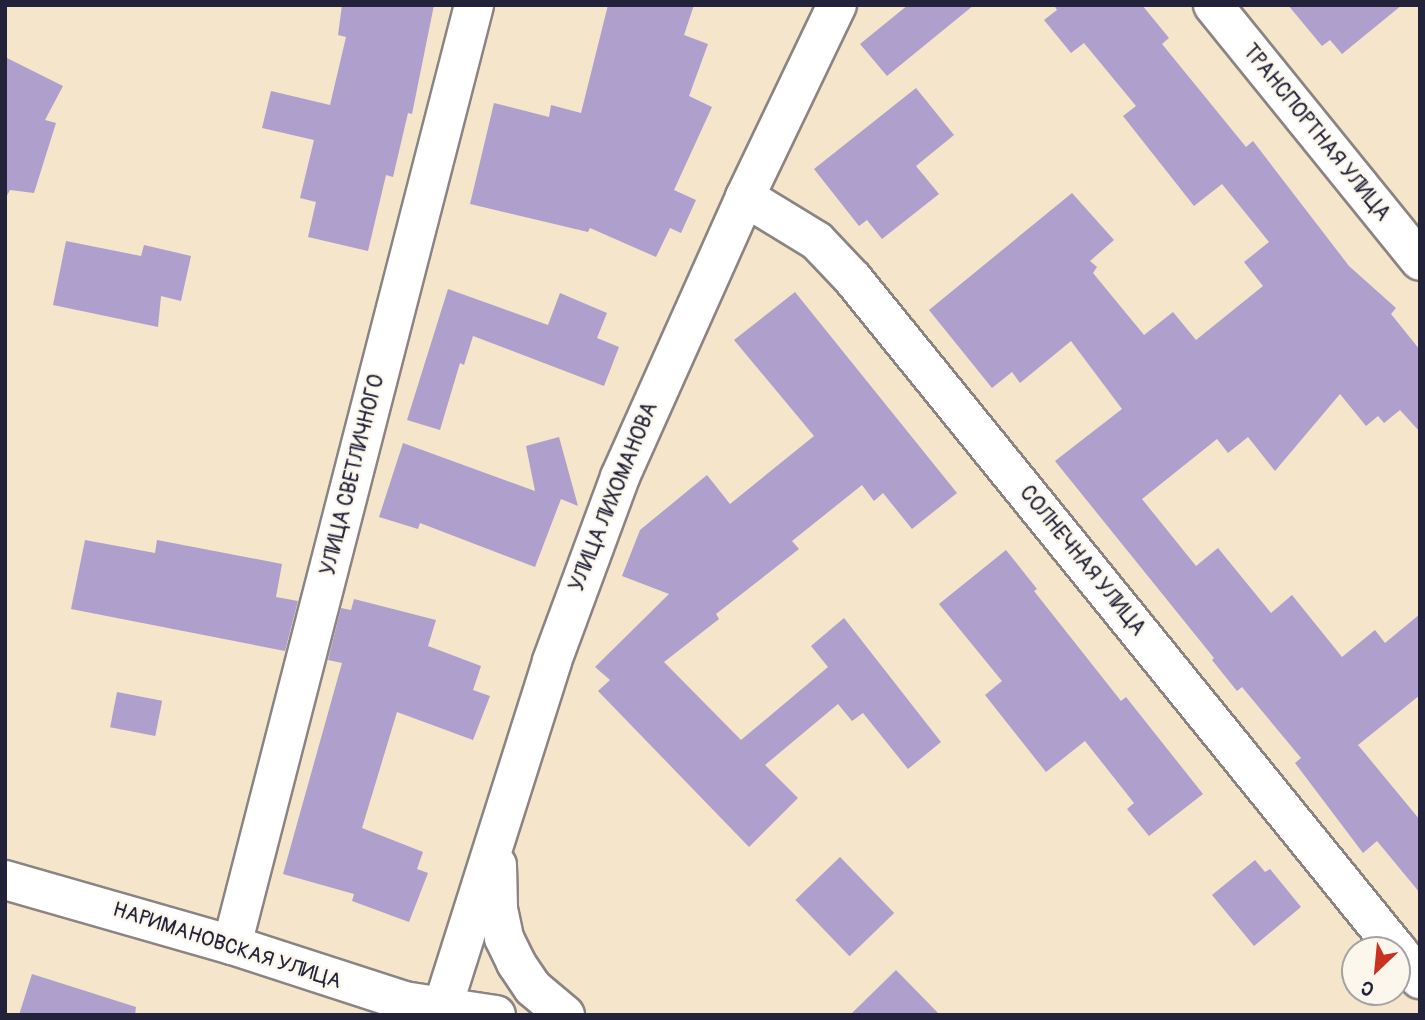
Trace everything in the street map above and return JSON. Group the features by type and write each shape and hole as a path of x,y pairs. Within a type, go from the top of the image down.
{"street":[{"name":"УЛИЦА СВЕТЛИЧНОГО","path":"233,945 474,5"},
{"name":"УЛИЦА ЛИХОМАНОВА","path":"441,1011 552,661 615,489 745,197 837,5"},
{"name":"ТРАНСПОРТНАЯ УЛИЦА","path":"1213,5 1420,261"},
{"name":"СОЛНЕЧНАЯ УЛИЦА","path":"745,197 817,241 853,279 1386,936"},
{"path":"499,828 498,909 504,938 516,963 533,988 565,1015"},
{"name":"НАРИМАНОВСКАЯ УЛИЦА","path":"5,880 233,945 404,1001 441,1011 496,1015"},
{"path":"289,964 321,985 353,1015"}],"building":[{"path":"342,5 434,5 412,114 408,113 393,177 386,175 368,251 308,237 316,202 300,198 314,140 262,128 271,91 330,105 346,37 338,35"},
{"path":"608,5 694,5 684,35 708,44 689,96 712,107 674,190 696,200 681,233 670,228 656,257 590,228 588,232 470,204 494,103 549,117 551,105 581,113"},
{"path":"908,5 974,5 887,76 860,44"},
{"path":"1054,5 1142,5 1169,38 1162,44 1246,147 1253,141 1349,266 1396,308 1391,314 1420,350 1420,432 1400,410 1384,423 1378,416 1366,426 1340,394 1275,471 1248,437 1228,453 1217,439 1142,499 1196,566 1218,548 1271,613 1292,595 1342,657 1375,630 1385,643 1420,614 1420,695 1358,745 1420,820 1420,893 1377,841 1363,853 1295,763 1301,758 1242,687 1237,691 1212,660 1214,658 1055,461 1122,409 1071,341 1020,383 1012,372 992,388 929,310 1072,193 1114,240 1090,261 1097,267 1093,273 1144,335 1173,312 1196,340 1263,286 1244,262 1269,242 1222,184 1194,206 1123,116 1136,106 1084,43 1071,53 1044,20 1057,10"},
{"path":"1288,5 1402,5 1342,54 1330,40 1322,46"},
{"path":"5,57 63,86 45,120 56,123 34,193 10,190 5,199"},
{"path":"916,88 954,135 916,166 939,194 882,239 867,220 859,226 814,169"},
{"path":"66,241 141,256 144,245 191,256 181,301 161,296 158,327 53,305"},
{"path":"448,289 548,325 560,293 607,313 597,338 619,347 604,386 473,336 464,365 460,363 440,430 407,420"},
{"path":"795,292 957,493 912,529 883,493 874,501 862,485 792,541 799,549 716,614 719,619 664,662 741,740 828,667 811,646 844,618 941,742 908,769 863,713 852,721 838,704 765,765 798,798 749,847 598,691 610,680 595,667 669,594 622,576 640,530 707,475 730,504 814,436 734,340"},
{"path":"559,437 578,506 561,499 535,567 420,523 418,529 379,517 403,443 535,491 526,446"},
{"path":"85,540 155,553 157,540 282,564 276,597 298,601 285,651 71,609"},
{"path":"1006,550 1037,589 1034,591 1121,701 1126,697 1203,794 1149,836 1127,809 1134,803 1085,741 1046,772 985,695 1002,681 939,604"},
{"path":"354,599 436,620 428,646 481,666 473,690 490,696 473,740 397,712 362,828 423,852 417,869 428,873 409,922 352,901 354,894 283,874 342,663 328,660 341,608 351,610"},
{"path":"117,692 162,701 155,736 110,727"},
{"path":"840,857 894,913 850,956 795,900"},
{"path":"1255,860 1265,872 1270,869 1301,907 1254,946 1212,895"},
{"path":"896,970 940,1015 850,1015"},
{"path":"32,974 136,1007 135,1015 19,1015"}]}
